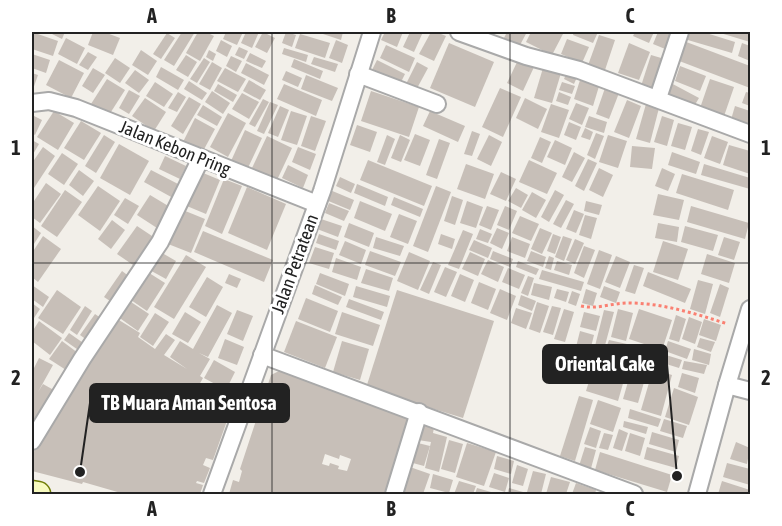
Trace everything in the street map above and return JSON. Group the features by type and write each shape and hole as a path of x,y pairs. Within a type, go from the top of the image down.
{"main road":[{"path":"32,493 38,495"}],"street":[{"name":"Jalan Petratean","path":"212,495 316,204 372,32"},
{"path":"459,32 526,56 579,70 750,134"},
{"path":"658,99 680,32"},
{"path":"358,74 437,104"},
{"name":"Jalan Kebon Pring","path":"32,103 49,101 76,108 316,204"},
{"path":"32,441 82,359 160,242 201,158"},
{"path":"697,494 750,309"},
{"path":"262,355 419,412 551,465 634,495"},
{"path":"727,385 750,391"},
{"path":"394,495 419,412"}],"path":[{"path":"581,306 592,309 629,303 669,306 744,328"}],"building":[{"path":"32,32 58,41 53,56 32,49"},
{"path":"50,32 65,32 62,39"},
{"path":"93,32 104,32 120,38 113,55 88,45"},
{"path":"182,32 195,32 174,66 164,60"},
{"path":"198,32 206,32 214,36 200,61 186,53"},
{"path":"226,32 243,32 237,45 223,39"},
{"path":"246,32 259,32 252,48 241,43"},
{"path":"263,32 275,38 267,53 255,47"},
{"path":"286,32 296,35 292,47 282,43"},
{"path":"317,32 343,32 341,40"},
{"path":"385,32 403,32 397,47 381,40"},
{"path":"410,32 423,32 414,52 403,47"},
{"path":"431,32 446,36 434,61 419,54"},
{"path":"507,32 527,32 520,45 504,38"},
{"path":"531,32 564,32 552,55 526,42"},
{"path":"574,32 598,32 593,43 573,35"},
{"path":"635,32 654,32 649,43 633,36"},
{"path":"658,32 677,32 670,51 653,44"},
{"path":"683,32 703,32 735,42 732,53 681,38"},
{"path":"717,32 750,32 750,42"},
{"path":"167,33 175,38 161,59 153,54"},
{"path":"300,34 330,43 325,58 295,48"},
{"path":"599,35 615,40 604,73 587,68"},
{"path":"66,38 85,48 77,64 58,54"},
{"path":"567,39 589,47 582,63 561,54"},
{"path":"221,40 232,46 227,57 216,51"},
{"path":"336,40 348,45 342,63 329,58"},
{"path":"681,40 750,66 750,88 674,59"},
{"path":"449,43 494,62 475,107 430,88"},
{"path":"629,43 650,52 639,80 618,73"},
{"path":"742,43 750,46 750,61 738,56"},
{"path":"386,45 415,58 409,72 380,58"},
{"path":"239,47 248,51 244,59 235,55"},
{"path":"284,48 308,55 306,62 282,54"},
{"path":"141,50 157,61 148,75 132,65"},
{"path":"209,50 216,54 213,61 206,57"},
{"path":"88,52 97,57 88,70 79,65"},
{"path":"250,53 266,61 262,68 246,61"},
{"path":"32,54 50,60 46,73 32,68"},
{"path":"186,55 197,62 188,77 176,70"},
{"path":"651,55 668,60 658,92 641,86"},
{"path":"231,56 242,61 236,72 226,66"},
{"path":"314,57 338,64 335,72 311,64"},
{"path":"115,58 130,68 120,83 105,73"},
{"path":"204,58 210,62 197,83 190,79"},
{"path":"294,59 323,71 320,79 291,67"},
{"path":"59,60 84,73 71,98 46,85"},
{"path":"377,60 405,74 398,88 370,74"},
{"path":"518,60 534,67 523,91 507,83"},
{"path":"212,62 222,68 210,90 199,84"},
{"path":"417,62 428,68 415,92 405,86"},
{"path":"246,63 269,75 264,85 241,73"},
{"path":"680,66 706,76 700,91 675,81"},
{"path":"161,67 184,80 178,90 156,77"},
{"path":"93,68 105,75 93,93 82,86"},
{"path":"225,68 246,79 238,92 217,81"},
{"path":"543,68 561,73 552,103 534,98"},
{"path":"135,70 149,80 139,93 125,83"},
{"path":"568,70 578,75 574,84 564,79"},
{"path":"286,71 302,78 298,87 282,80"},
{"path":"32,73 38,75 32,92"},
{"path":"306,75 338,88 332,101 301,89"},
{"path":"581,77 600,83 593,106 574,99"},
{"path":"107,79 125,90 109,115 91,104"},
{"path":"710,79 734,87 723,119 699,111"},
{"path":"249,80 266,90 260,100 243,91"},
{"path":"189,81 207,93 202,100 184,89"},
{"path":"155,82 173,94 164,107 146,96"},
{"path":"562,82 575,86 572,94 559,90"},
{"path":"669,82 699,98 693,108 663,92"},
{"path":"218,84 237,95 233,102 214,91"},
{"path":"284,84 322,100 316,116 277,99"},
{"path":"500,88 521,97 503,137 482,127"},
{"path":"605,88 619,93 609,119 596,114"},
{"path":"129,90 140,96 129,114 119,108"},
{"path":"212,91 230,103 223,114 205,102"},
{"path":"371,91 419,107 409,137 361,121"},
{"path":"178,92 186,97 177,112 168,108"},
{"path":"559,92 571,97 568,105 556,101"},
{"path":"746,92 750,93 750,106 742,103"},
{"path":"242,93 259,102 249,119 232,109"},
{"path":"189,97 201,104 183,134 171,126"},
{"path":"145,98 166,112 154,131 132,116"},
{"path":"525,98 547,109 538,129 516,118"},
{"path":"263,99 269,102 255,127 249,124"},
{"path":"627,100 641,106 629,138 614,132"},
{"path":"270,102 278,105 264,134 257,131"},
{"path":"576,103 589,108 582,125 569,119"},
{"path":"551,104 569,110 559,138 541,132"},
{"path":"646,104 659,108 650,143 636,139"},
{"path":"203,105 222,117 217,126 197,115"},
{"path":"280,106 289,110 278,137 268,133"},
{"path":"735,106 750,111 748,129 730,123"},
{"path":"54,111 74,123 58,150 37,137"},
{"path":"291,111 307,116 297,145 281,140"},
{"path":"430,111 465,126 458,142 423,126"},
{"path":"228,113 246,123 228,157 210,147"},
{"path":"32,115 42,120 35,135 32,133"},
{"path":"311,116 326,121 315,151 301,146"},
{"path":"589,116 607,122 604,133 585,127"},
{"path":"662,116 674,120 667,146 654,142"},
{"path":"195,118 215,129 202,153 183,142"},
{"path":"81,121 101,133 84,160 64,148"},
{"path":"569,122 581,127 576,140 564,135"},
{"path":"678,123 692,127 685,150 671,146"},
{"path":"357,125 377,132 370,152 350,145"},
{"path":"585,128 593,132 590,140 581,137"},
{"path":"698,129 709,132 701,155 691,151"},
{"path":"245,130 262,138 247,170 231,161"},
{"path":"472,131 480,134 472,156 464,154"},
{"path":"596,133 604,136 595,159 587,155"},
{"path":"415,134 430,140 420,166 404,160"},
{"path":"104,135 115,142 96,173 85,166"},
{"path":"387,135 395,139 385,165 377,162"},
{"path":"400,135 410,140 401,162 391,158"},
{"path":"489,135 502,142 491,166 477,159"},
{"path":"608,135 627,141 618,168 599,162"},
{"path":"267,136 292,148 277,180 252,168"},
{"path":"712,136 728,142 720,164 704,158"},
{"path":"540,137 551,142 542,163 531,158"},
{"path":"439,139 450,143 437,179 426,175"},
{"path":"32,140 39,144 32,156"},
{"path":"555,140 572,148 565,165 547,157"},
{"path":"119,144 149,161 130,195 100,178"},
{"path":"729,145 750,151 750,174 723,165"},
{"path":"632,146 655,148 652,169 630,167"},
{"path":"43,147 55,156 32,191 32,163"},
{"path":"298,147 316,154 310,170 292,162"},
{"path":"574,152 585,158 572,182 562,177"},
{"path":"672,152 700,162 696,174 668,165"},
{"path":"62,153 78,164 64,185 48,174"},
{"path":"165,156 186,166 180,179 159,169"},
{"path":"588,159 597,163 584,191 575,186"},
{"path":"368,160 432,186 424,206 360,180"},
{"path":"529,160 557,173 547,194 519,182"},
{"path":"466,164 494,174 485,199 457,189"},
{"path":"704,164 750,178 750,189 701,175"},
{"path":"288,165 308,175 303,188 282,178"},
{"path":"599,168 613,175 603,197 589,190"},
{"path":"662,168 675,174 668,191 655,186"},
{"path":"79,170 94,181 83,196 69,185"},
{"path":"151,170 180,185 173,198 144,182"},
{"path":"196,170 220,180 206,214 182,204"},
{"path":"501,172 516,179 506,201 490,194"},
{"path":"682,174 734,190 728,210 676,193"},
{"path":"340,177 355,184 351,193 336,186"},
{"path":"224,179 242,186 222,234 205,226"},
{"path":"46,183 61,194 40,223 32,217 32,204"},
{"path":"357,184 388,197 385,206 354,193"},
{"path":"98,186 120,201 100,231 78,215"},
{"path":"436,186 451,192 428,252 413,246"},
{"path":"247,187 286,204 267,250 228,233"},
{"path":"516,188 528,195 521,208 508,201"},
{"path":"65,190 82,202 57,237 41,226"},
{"path":"330,190 354,200 350,210 326,200"},
{"path":"555,190 564,195 549,222 541,217"},
{"path":"532,192 546,200 536,218 522,210"},
{"path":"658,194 684,200 679,220 653,215"},
{"path":"150,195 170,207 157,228 137,215"},
{"path":"452,196 463,200 455,225 444,221"},
{"path":"394,197 423,209 420,217 391,205"},
{"path":"125,198 139,206 128,224 114,215"},
{"path":"566,200 574,204 561,228 553,224"},
{"path":"360,201 392,214 385,231 354,218"},
{"path":"467,201 483,207 476,228 460,223"},
{"path":"586,201 602,205 599,215 584,211"},
{"path":"329,203 349,211 344,221 325,213"},
{"path":"487,206 499,210 491,230 479,225"},
{"path":"505,206 517,211 509,230 497,225"},
{"path":"691,206 749,223 745,239 687,222"},
{"path":"178,208 205,219 191,253 163,242"},
{"path":"574,210 584,214 576,233 566,229"},
{"path":"399,214 417,221 408,244 390,237"},
{"path":"585,215 597,218 591,239 579,235"},
{"path":"520,216 539,224 531,241 512,233"},
{"path":"321,219 342,226 338,237 317,229"},
{"path":"112,220 125,230 111,249 98,239"},
{"path":"349,223 374,233 369,247 344,237"},
{"path":"658,223 679,227 677,242 655,238"},
{"path":"32,226 41,233 32,247"},
{"path":"137,226 155,238 136,267 117,254"},
{"path":"685,226 718,235 713,251 681,242"},
{"path":"497,228 509,233 502,249 490,243"},
{"path":"540,228 552,233 542,254 531,249"},
{"path":"480,229 492,234 488,243 476,239"},
{"path":"463,230 473,234 459,269 448,265"},
{"path":"203,231 273,260 264,282 194,252"},
{"path":"319,234 339,241 336,250 316,243"},
{"path":"441,234 455,239 452,249 438,244"},
{"path":"553,234 561,237 555,254 547,251"},
{"path":"43,236 61,249 38,282 32,277 32,253"},
{"path":"563,236 572,239 564,261 555,257"},
{"path":"376,237 404,246 400,256 373,248"},
{"path":"512,237 530,244 525,258 507,251"},
{"path":"724,237 740,242 734,260 718,255"},
{"path":"575,239 584,243 575,264 566,260"},
{"path":"474,240 492,248 488,258 469,250"},
{"path":"345,241 366,250 361,264 339,255"},
{"path":"663,241 688,249 678,280 653,272"},
{"path":"584,246 595,250 584,278 574,273"},
{"path":"315,247 334,253 329,269 309,263"},
{"path":"157,250 176,261 166,279 146,268"},
{"path":"599,250 612,255 600,289 587,284"},
{"path":"370,251 401,262 395,276 365,265"},
{"path":"493,251 513,259 510,267 490,259"},
{"path":"531,251 546,257 543,267 527,261"},
{"path":"409,252 430,261 418,290 397,281"},
{"path":"470,252 485,259 478,276 462,269"},
{"path":"707,254 735,263 729,283 701,274"},
{"path":"186,255 206,267 174,319 154,307"},
{"path":"549,256 554,258 551,270 545,268"},
{"path":"616,256 630,262 620,288 605,282"},
{"path":"336,258 361,267 357,280 332,272"},
{"path":"488,260 504,267 498,282 481,274"},
{"path":"518,261 539,269 536,275 516,267"},
{"path":"557,261 572,265 569,275 554,270"},
{"path":"433,262 441,265 429,294 420,290"},
{"path":"634,265 644,268 635,294 625,291"},
{"path":"445,267 457,272 446,297 434,292"},
{"path":"508,268 525,275 519,289 502,282"},
{"path":"366,269 393,278 389,291 361,283"},
{"path":"542,270 584,282 581,291 539,279"},
{"path":"122,271 134,280 116,305 104,297"},
{"path":"146,271 165,283 147,311 128,298"},
{"path":"648,272 691,289 685,303 643,286"},
{"path":"320,273 349,284 345,296 316,284"},
{"path":"229,274 241,279 237,288 225,283"},
{"path":"460,274 474,280 465,302 451,296"},
{"path":"528,276 534,278 528,296 521,293"},
{"path":"207,277 223,287 206,317 189,307"},
{"path":"698,280 713,284 705,314 690,309"},
{"path":"479,282 496,289 488,310 471,303"},
{"path":"534,283 552,287 549,300 531,295"},
{"path":"720,284 729,288 720,317 710,313"},
{"path":"32,285 49,297 43,307 32,299"},
{"path":"315,285 342,297 338,305 312,294"},
{"path":"356,286 390,296 387,307 353,297"},
{"path":"604,286 620,292 616,303 600,297"},
{"path":"500,289 516,296 507,320 490,313"},
{"path":"557,289 569,292 566,302 554,298"},
{"path":"586,289 597,293 593,306 582,303"},
{"path":"57,290 81,307 63,334 38,318"},
{"path":"397,290 494,321 463,418 366,388"},
{"path":"572,291 580,294 576,306 568,303"},
{"path":"521,295 536,301 532,311 518,305"},
{"path":"125,298 149,314 138,331 114,314"},
{"path":"306,298 338,311 330,332 298,319"},
{"path":"349,299 384,312 381,320 346,307"},
{"path":"537,302 549,306 540,333 529,329"},
{"path":"32,303 40,309 34,318 32,316"},
{"path":"217,305 232,313 208,357 199,353 210,359 200,376 203,378 191,399 228,418 213,460 206,458 203,465 210,468 204,483 197,481 196,483 203,485 200,494 120,494 83,482 82,484 32,471 32,455 114,317 140,333 138,337 155,349 166,334 175,340 164,355 187,369 170,357 180,341 193,349"},
{"path":"85,306 92,311 77,335 70,330"},
{"path":"552,306 561,308 553,335 543,332"},
{"path":"516,308 532,313 526,329 511,323"},
{"path":"564,309 574,312 565,342 554,339"},
{"path":"618,309 633,313 626,341 611,337"},
{"path":"639,309 672,320 662,350 629,339"},
{"path":"237,310 253,316 243,341 227,334"},
{"path":"604,310 614,312 604,349 595,346"},
{"path":"185,312 201,322 188,343 172,334"},
{"path":"342,312 380,325 373,346 335,334"},
{"path":"584,312 600,316 596,331 580,327"},
{"path":"155,313 169,322 153,346 140,337"},
{"path":"95,314 105,321 91,343 80,335"},
{"path":"676,315 686,319 679,342 669,339"},
{"path":"689,317 702,322 695,344 682,339"},
{"path":"704,319 721,325 716,341 699,335"},
{"path":"39,321 62,338 50,355 32,341 32,332"},
{"path":"296,321 337,337 325,368 284,352"},
{"path":"580,331 594,335 590,351 576,347"},
{"path":"69,333 89,347 84,354 64,340"},
{"path":"700,338 715,342 711,352 697,347"},
{"path":"225,339 244,347 237,365 218,358"},
{"path":"609,340 627,344 625,353 606,348"},
{"path":"62,341 78,353 66,370 49,359"},
{"path":"342,341 369,349 360,380 333,372"},
{"path":"668,341 691,349 687,359 665,351"},
{"path":"637,345 648,349 646,357 634,354"},
{"path":"599,349 630,359 618,401 586,391"},
{"path":"694,349 711,354 709,365 692,360"},
{"path":"666,355 682,360 679,368 663,363"},
{"path":"39,358 53,365 38,392 43,384 59,393 32,438 32,372"},
{"path":"214,360 235,372 226,390 204,378"},
{"path":"634,361 649,365 638,403 623,399"},
{"path":"684,361 707,365 704,374 682,369"},
{"path":"653,369 672,375 661,416 641,410"},
{"path":"279,371 388,407 414,418 392,494 229,494 233,480 239,482 242,471 240,469 271,375","holes":["325,454 339,459 340,455 351,459 347,471 338,469 339,466 330,463 329,466 322,464"]},
{"path":"682,373 699,378 695,393 678,387"},
{"path":"674,388 698,397 689,425 665,417"},
{"path":"579,396 593,400 575,461 560,456"},
{"path":"598,400 621,408 613,432 590,424"},
{"path":"630,409 661,419 658,427 628,418"},
{"path":"422,419 435,422 433,433 447,437 439,472 425,468 431,442 418,440"},
{"path":"664,419 687,426 683,438 660,431"},
{"path":"624,421 648,427 646,434 623,427"},
{"path":"590,427 601,431 596,448 584,444"},
{"path":"619,429 628,433 622,451 613,448"},
{"path":"652,432 679,440 676,452 649,444"},
{"path":"604,433 613,435 608,450 599,448"},
{"path":"630,433 645,438 640,456 625,451"},
{"path":"449,440 463,444 455,473 441,469"},
{"path":"414,442 430,446 424,466 409,462"},
{"path":"736,442 750,448 747,464 730,459"},
{"path":"467,443 496,452 484,486 456,477"},
{"path":"585,447 596,450 590,472 578,469"},
{"path":"647,447 679,456 676,468 644,459"},
{"path":"600,452 672,475 667,492 595,470"},
{"path":"497,456 514,461 511,474 494,469"},
{"path":"727,463 750,469 750,485 723,477"},
{"path":"517,465 528,469 523,486 512,483"},
{"path":"410,467 430,474 423,494 402,492"},
{"path":"533,471 546,474 541,494 527,492"},
{"path":"494,473 509,478 505,492 489,487"},
{"path":"433,474 453,480 449,493 430,488"},
{"path":"551,477 570,482 566,494 546,494"},
{"path":"459,481 476,486 473,494 454,494"},
{"path":"722,481 750,490 750,494 718,494"},
{"path":"576,483 596,490 595,494 572,494"},
{"path":"477,488 498,494 475,494"},
{"path":"509,488 523,492 523,494 507,494"}],"place":[{"name":"TB Muara Aman Sentosa","path":"80,472"},
{"name":"Oriental Cake","path":"677,476"}]}
